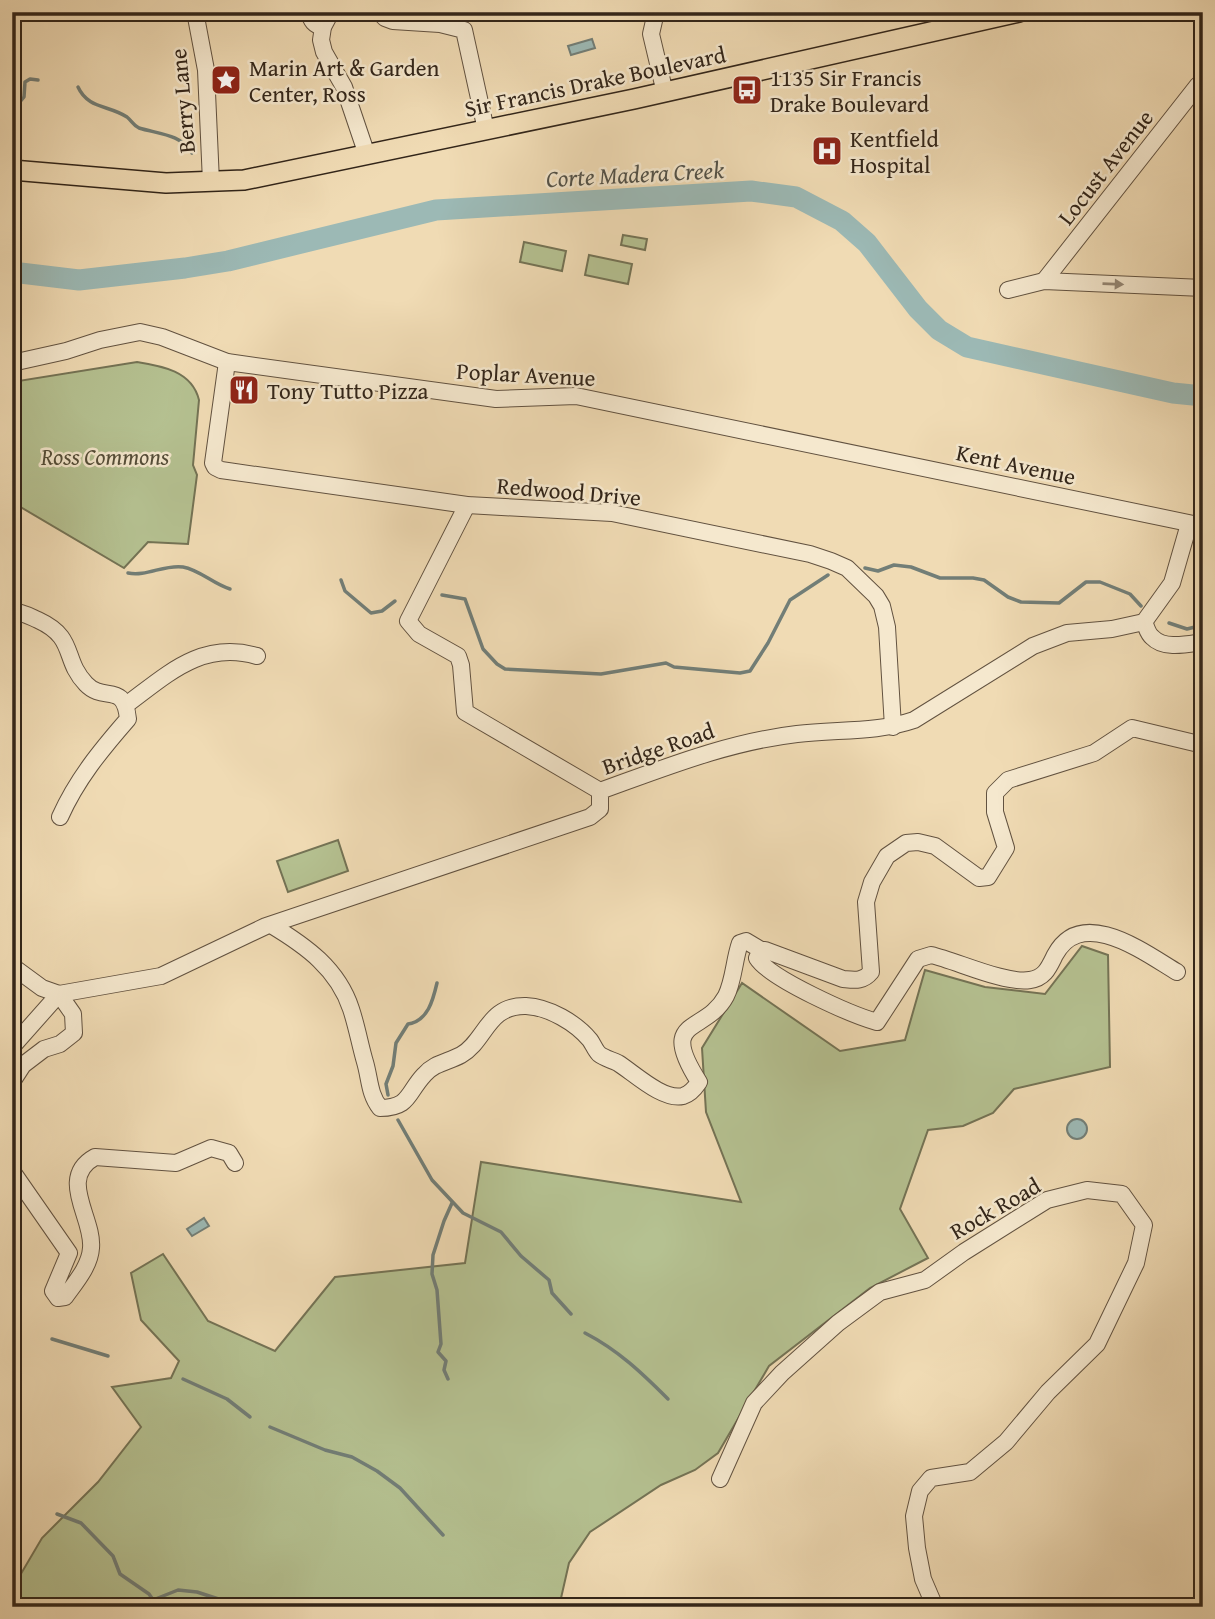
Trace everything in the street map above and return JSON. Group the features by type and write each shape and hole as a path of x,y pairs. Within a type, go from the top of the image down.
{"main road":[{"name":"Sir Francis Drake Boulevard","path":"12,170 166,183 244,180 664,93 971,18 1019,12"}],"street":[{"path":"309,12 316,25 327,20"},
{"path":"379,12 393,21 440,24 464,30 486,130"},
{"path":"656,12 651,34 664,93"},
{"name":"Berry Lane","path":"196,17 206,70 211,182"},
{"path":"327,20 321,40 324,52 344,87 367,155"},
{"name":"Locust Avenue","path":"1044,281 1198,85 1203,84"},
{"path":"1008,290 1044,281 1203,288"},
{"name":"Poplar Avenue","path":"12,363 140,332 162,337 227,362 496,399 576,396 819,448"},
{"name":"Redwood Drive","path":"227,362 215,467 366,492 467,505 612,513 810,554 848,568 876,596 882,606 887,627 893,727"},
{"name":"Kent Avenue","path":"819,448 1196,525"},
{"path":"467,505 408,621 419,634 458,656 465,712 600,791"},
{"path":"1196,525 1172,583 1144,622 1152,638 1162,642 1177,646 1203,642"},
{"path":"12,611 23,612 53,628 60,634 85,684 122,698 126,705 128,719 90,763 72,790 60,817"},
{"name":"Bridge Road","path":"59,994 161,976 271,925 590,817 600,809 600,791 708,752 796,734 893,727 914,720 1032,646 1067,633 1112,629 1144,622"},
{"path":"126,705 198,656 237,650 257,656"},
{"path":"271,925 306,946 333,974 351,1008 372,1097 380,1108 396,1107 404,1102 424,1074 439,1063 462,1054 475,1042 486,1024 503,1011 525,1006 550,1011 572,1024 590,1040 600,1055 616,1062 643,1082 667,1094 682,1097 691,1092 699,1082 682,1048 684,1037 690,1026 715,1009 725,996 740,943 747,941 761,950 843,979 856,981 866,978 871,972 866,902 872,882 887,856 906,843 918,842 935,846 979,877 988,877 1006,848 995,811 995,793 1008,780 1094,753 1132,728 1203,745"},
{"path":"761,950 757,958 764,967 815,997 858,1017 877,1022 918,959 931,955 1013,980 1032,980 1047,972 1057,952 1069,938 1090,933 1114,936 1143,950 1177,972"},
{"path":"12,966 42,988 59,994 73,1014 74,1033 60,1044 44,1049 23,1065 12,1082"},
{"path":"12,1047 59,994"},
{"path":"12,1171 69,1253 52,1291 58,1298 65,1297 75,1284 87,1263 91,1249 79,1192 78,1174 84,1163 95,1157 176,1163 211,1148 229,1153 235,1163"},
{"name":"Rock Road","path":"720,1479 754,1403 807,1350 880,1292 925,1280 1047,1200 1087,1190 1122,1194 1144,1225 1136,1263 1097,1344 1048,1392 1006,1442 970,1472 932,1478 920,1491 914,1516 917,1548 923,1579 935,1607"}],"green space":[{"path":"623,235 647,239 645,250 621,245"},
{"path":"524,242 566,251 562,271 520,262"},
{"path":"589,255 632,264 628,284 585,275"},
{"name":"Ross Commons","path":"137,362 175,372 190,382 195,390 199,400 193,465 197,475 188,544 148,542 124,568 12,502 12,382"},
{"path":"338,840 348,871 288,892 277,861"},
{"path":"1082,946 1108,955 1110,1067 1014,1089 993,1113 963,1126 928,1130 900,1209 928,1258 870,1288 769,1366 718,1453 695,1470 661,1485 590,1532 569,1563 559,1607 12,1607 12,1589 42,1538 98,1482 141,1427 112,1387 171,1378 179,1361 141,1320 131,1273 163,1254 208,1321 275,1351 335,1277 465,1263 481,1162 741,1202 706,1112 702,1048 742,983 840,1051 905,1040 925,970 985,987 1045,994"}],"water":[{"path":"592,39 595,48 571,55 568,46"},
{"path":"1073,1119 1081,1119 1087,1129 1081,1139 1073,1139 1067,1133 1067,1125"},
{"path":"204,1218 209,1226 192,1236 187,1229"}],"waterway":[{"path":"12,102 19,103 24,97 25,82 30,79 38,80"},
{"path":"78,87 93,103 120,113 139,128 175,138 192,153"},
{"name":"Corte Madera Creek","path":"12,272 79,280 185,268 228,261 436,210 751,191 796,197 842,221 867,243 918,309 939,330 967,347 1173,393 1203,396"},
{"path":"865,568 878,571 894,565 911,567 940,578 984,580 1008,597 1021,602 1059,603 1086,582 1100,582 1130,594 1141,606"},
{"path":"128,573 183,567 230,589"},
{"path":"442,595 465,599 483,649 505,669 601,674 666,663 674,667 740,673 750,671 790,600 828,575"},
{"path":"341,580 345,591 371,613 382,611 395,601"},
{"path":"1169,623 1187,629 1203,625"},
{"path":"388,1095 386,1084 393,1066 396,1043 408,1024 425,1014 437,983"},
{"path":"398,1120 432,1180 463,1213 501,1232 521,1256 549,1280 552,1293 571,1314"},
{"path":"448,1379 444,1370 446,1361 438,1352 441,1344 437,1290 432,1274 433,1255 452,1203"},
{"path":"585,1333 619,1354 668,1399"},
{"path":"52,1339 108,1356"},
{"path":"183,1379 227,1399 250,1417"},
{"path":"270,1427 325,1450 352,1457 377,1471 400,1488 443,1535"},
{"path":"57,1514 81,1523 113,1556 120,1574 149,1594 158,1607"},
{"path":"153,1600 178,1590 197,1592 243,1607"}],"place":[{"name":"Marin Art & Garden Center, Ross","path":"226,80"},
{"name":"1135 Sir Francis Drake Boulevard","path":"747,90"},
{"name":"Kentfield Hospital","path":"827,151"},
{"name":"Tony Tutto Pizza","path":"244,390"}]}
